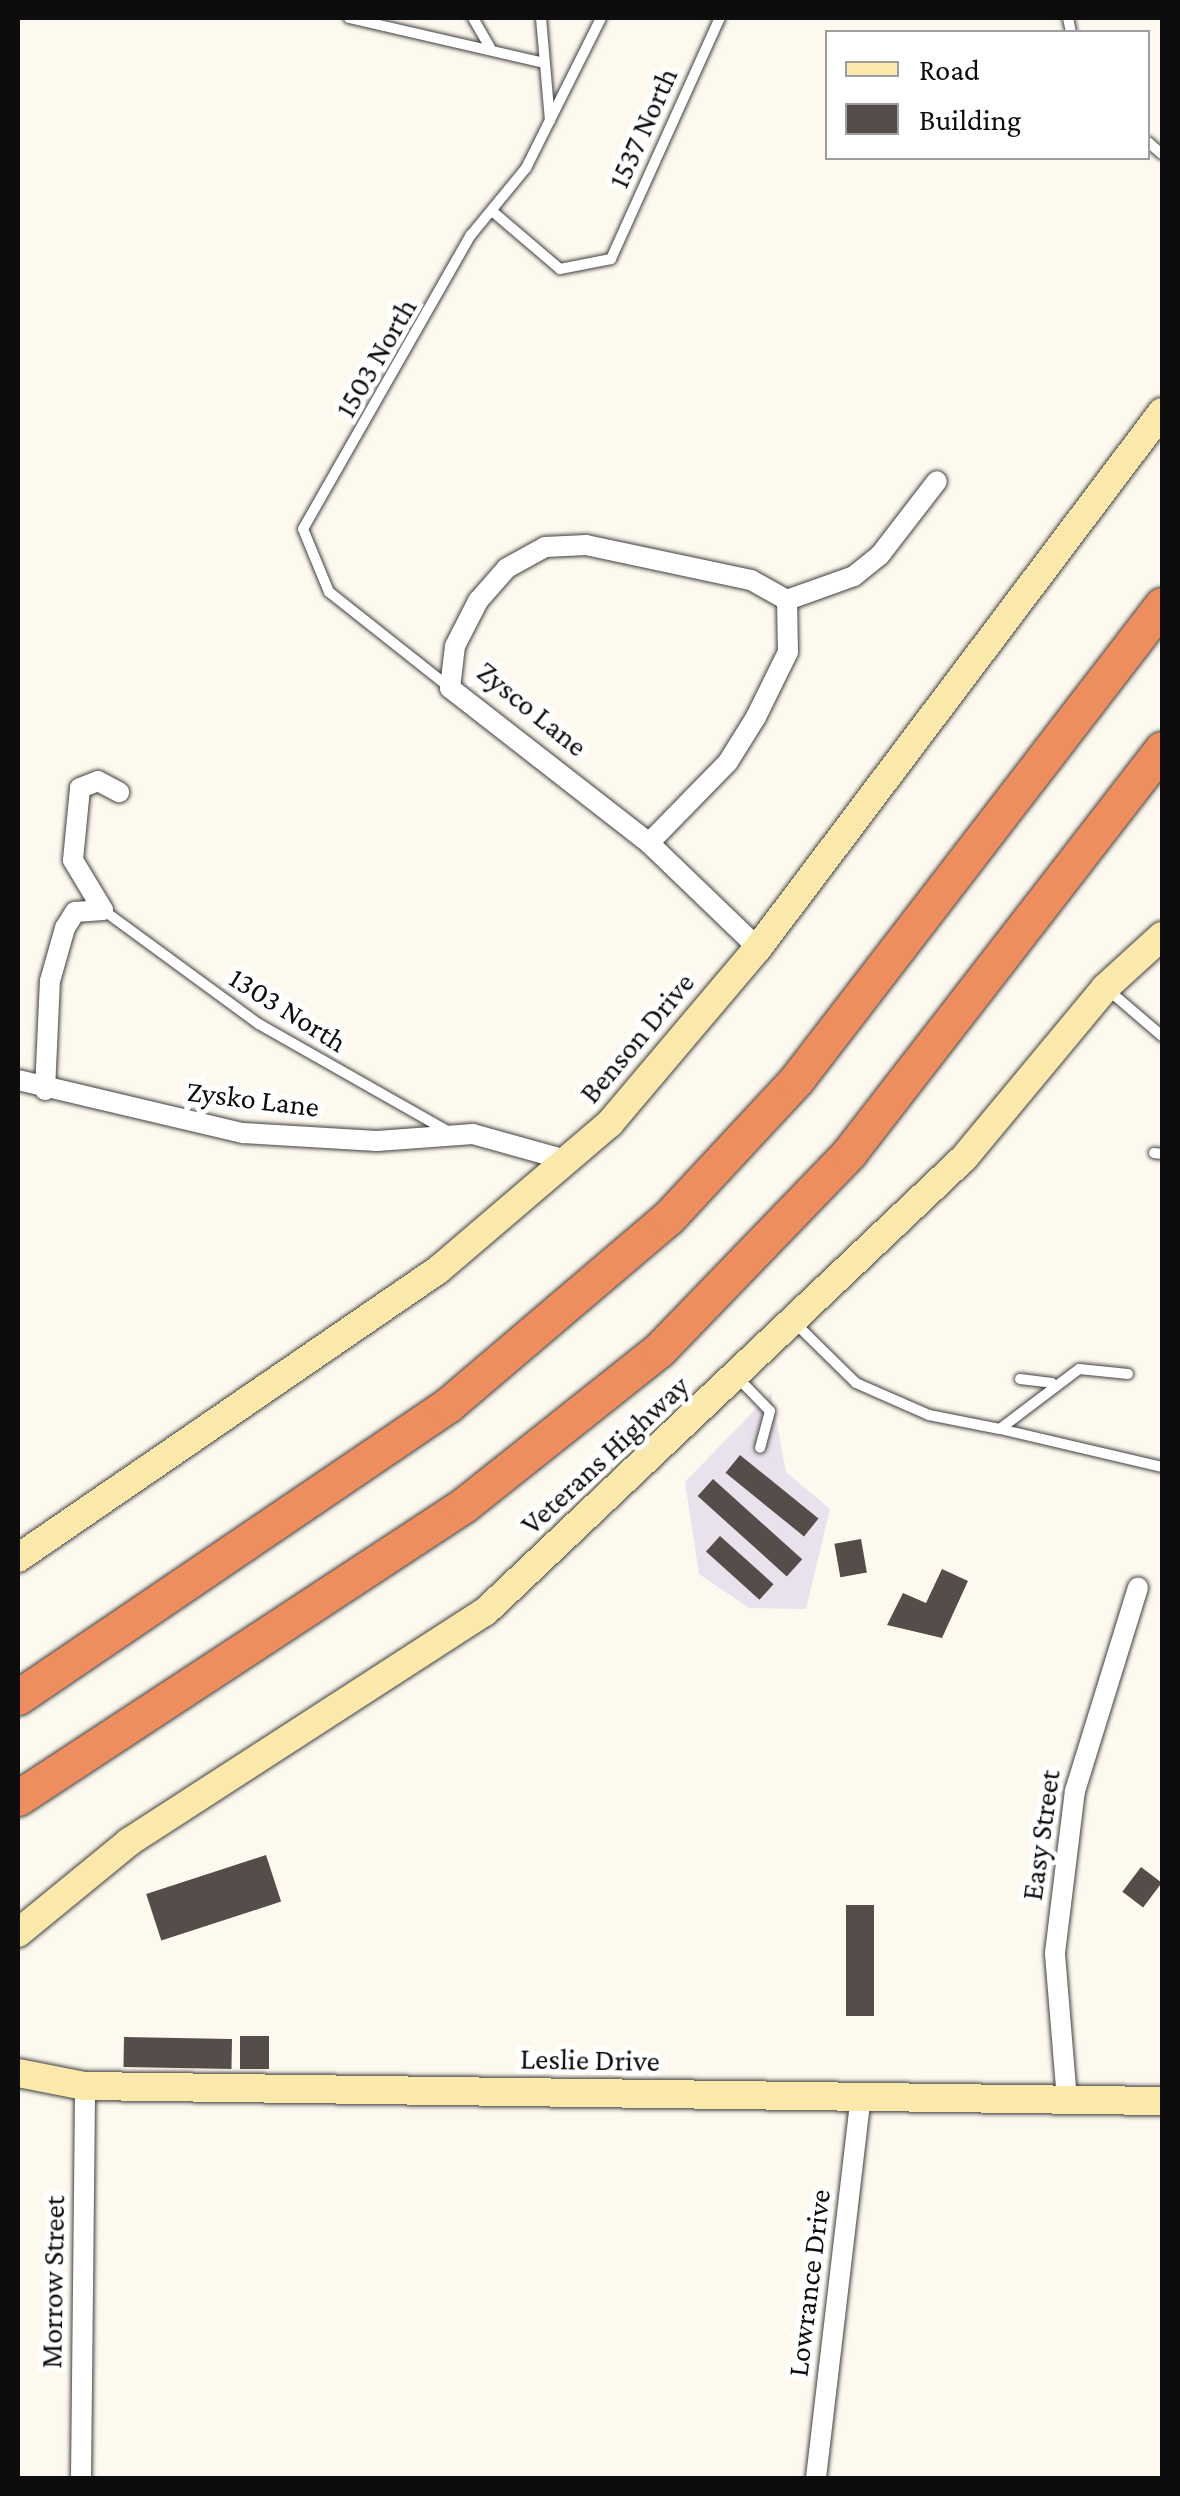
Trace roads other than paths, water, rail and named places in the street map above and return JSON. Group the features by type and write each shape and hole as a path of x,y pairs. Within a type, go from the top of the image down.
{"highway":[{"path":"18,1696 448,1404 668,1218 797,1080 1162,604"},
{"path":"18,1798 464,1506 659,1350 849,1153 1162,750"}],"street":[{"name":"Benson Drive","path":"18,1558 438,1270 570,1162 758,948 1162,412"},
{"path":"650,842 728,762 756,717 788,652 787,600 854,576 938,480"},
{"name":"Zysco Lane","path":"758,948 650,842 450,688 455,646 478,601 507,568 545,547 586,545 752,580 787,600"},
{"path":"45,1090 50,981 65,928 75,912 103,910 73,860 80,788 98,781 119,792"},
{"name":"Veterans Highway","path":"18,1933 129,1842 485,1612 964,1158 1105,988 1162,936"},
{"name":"Zysko Lane","path":"18,1080 45,1090 244,1132 458,1134 532,1144 570,1162"},
{"name":"Easy Street","path":"1068,2100 1055,1953 1075,1791 1138,1588"},
{"name":"Leslie Drive","path":"19,2074 85,2086 1162,2101"},
{"name":"Morrow Street","path":"80,2478 85,2086"},
{"name":"Lowrance Drive","path":"816,2478 861,2096"}],"lane":[{"path":"352,18 544,63"},
{"path":"412,18 416,32"},
{"path":"472,18 490,48"},
{"path":"541,18 550,122"},
{"name":"1503 North","path":"450,688 329,592 304,529 492,211 550,122 601,18"},
{"name":"1537 North","path":"492,211 560,270 611,259 720,18"},
{"name":"1303 North","path":"103,910 259,1024 458,1134"},
{"path":"1105,988 1162,1036"},
{"path":"793,1321 856,1383 929,1415 1162,1466"},
{"path":"1000,1429 1052,1383 1079,1369 1128,1374"},
{"path":"736,1376 770,1412 760,1448"},
{"path":"1020,1379 1052,1383"}]}
